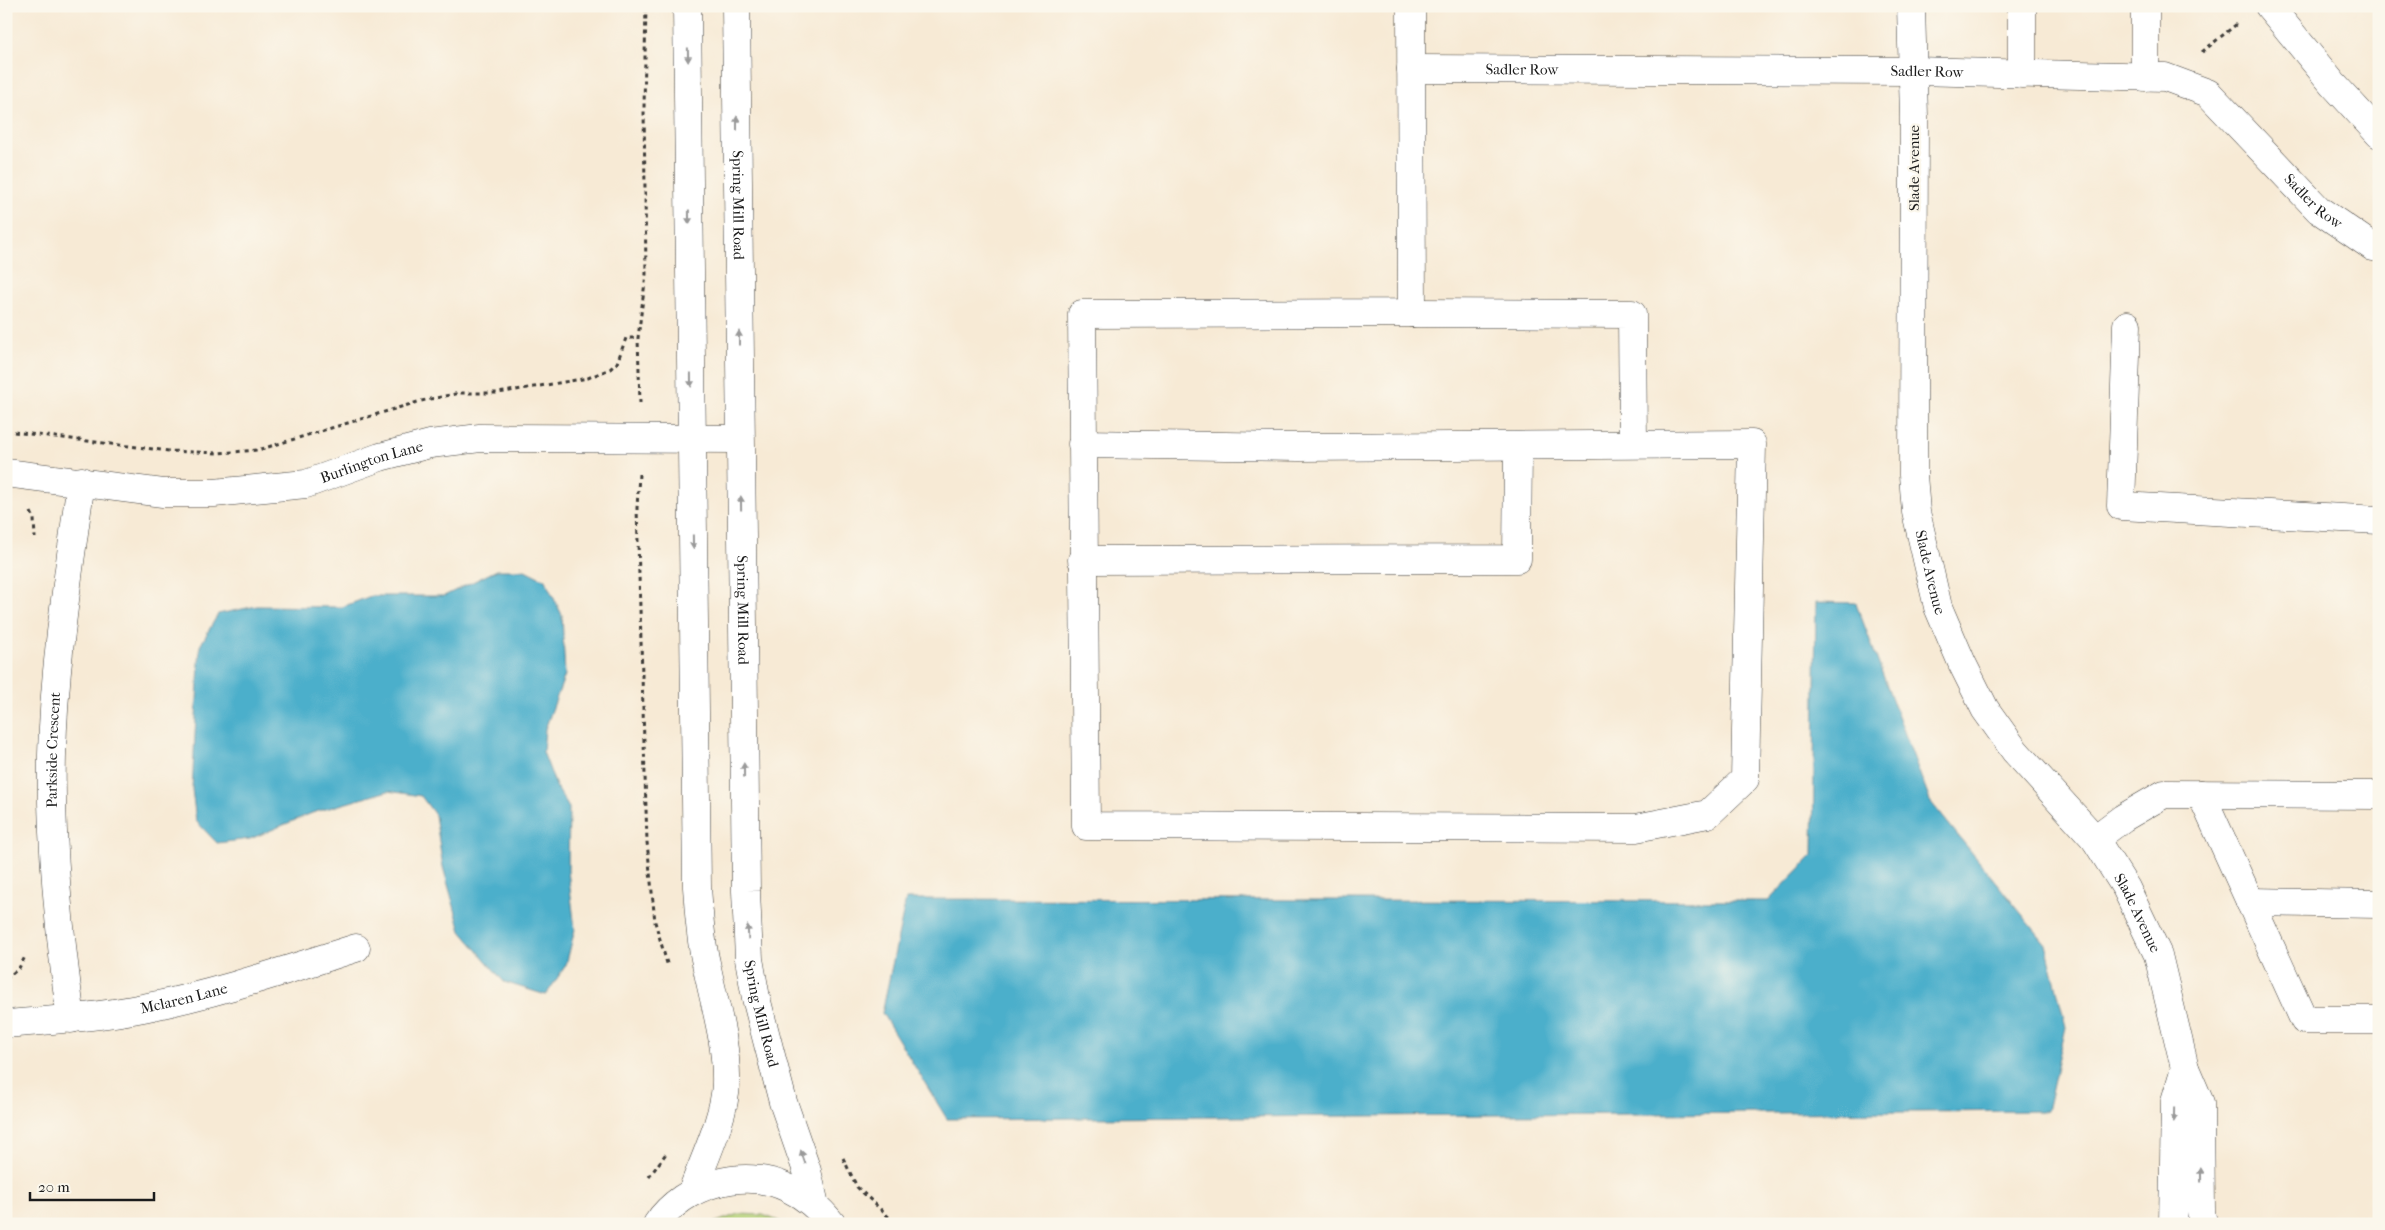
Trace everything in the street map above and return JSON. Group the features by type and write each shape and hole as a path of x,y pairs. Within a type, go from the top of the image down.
{"street":[{"path":"687,6 697,887 706,962 717,1008 725,1056 726,1084 724,1104 692,1192"},
{"name":"Spring Mill Road","path":"736,6 746,891 750,959 756,998 783,1102 824,1214"},
{"path":"1411,6 1412,313"},
{"name":"Slade Avenue","path":"1911,6 1913,71 1913,475 1916,512 1922,545 1938,607 1962,663 1985,709 2015,751 2095,839 2126,888 2158,955 2185,1068 2200,1103 2201,1211 2203,1224"},
{"path":"2022,6 2022,74"},
{"path":"2145,6 2145,77"},
{"path":"2257,11 2332,84 2379,134"},
{"name":"Sadler Row","path":"1411,69 1913,71 2164,77 2208,93 2319,210 2373,248 2379,248"},
{"path":"1082,444 1299,447 1752,444 1745,779 1708,814 1636,828 1086,826 1082,560 1082,444 1082,314 1632,314 1634,444"},
{"path":"2128,325 2121,506 2379,520"},
{"name":"Burlington Lane","path":"6,473 81,481 163,493 214,493 306,484 380,457 430,444 480,438 740,439"},
{"path":"1082,560 1517,559 1518,446"},
{"name":"Parkside Crescent","path":"70,1019 63,960 55,857 52,755 62,619 81,481"},
{"path":"2095,839 2123,818 2164,794 2379,795"},
{"path":"2201,794 2304,1020 2379,1020"},
{"path":"2250,902 2379,904"},
{"name":"Mclaren Lane","path":"6,1024 70,1019 142,1008 215,992 356,948"},
{"path":"2172,1224 2175,1101 2185,1068"},
{"path":"657,1224 664,1214 692,1192 723,1180 755,1179 787,1187 824,1214"}],"path":[{"path":"639,382 638,338 646,274 644,108 646,6"},
{"path":"2201,52 2257,11"},
{"path":"6,431 169,451 219,453 258,450 421,401 460,394 498,394 588,378 610,369 617,363 626,338 638,338"},
{"path":"29,508 34,520 34,542"},
{"path":"637,508 647,842 655,922 668,970"},
{"path":"647,1181 669,1148"},
{"path":"840,1150 857,1187 896,1224"}],"green space":[{"path":"738,1214 763,1215 786,1224 711,1224"}],"water":[{"path":"497,570 525,570 545,580 562,615 565,675 545,729 543,752 556,786 569,808 568,871 575,929 566,965 546,995 504,982 461,931 443,867 435,815 421,796 388,791 312,813 250,839 217,843 196,821 192,789 200,646 218,614 257,606 342,607 371,596 444,596"},
{"path":"1816,602 1856,603 1930,801 2046,944 2066,1027 2047,1111 947,1119 882,1013 906,899 1768,901 1813,855"}]}
